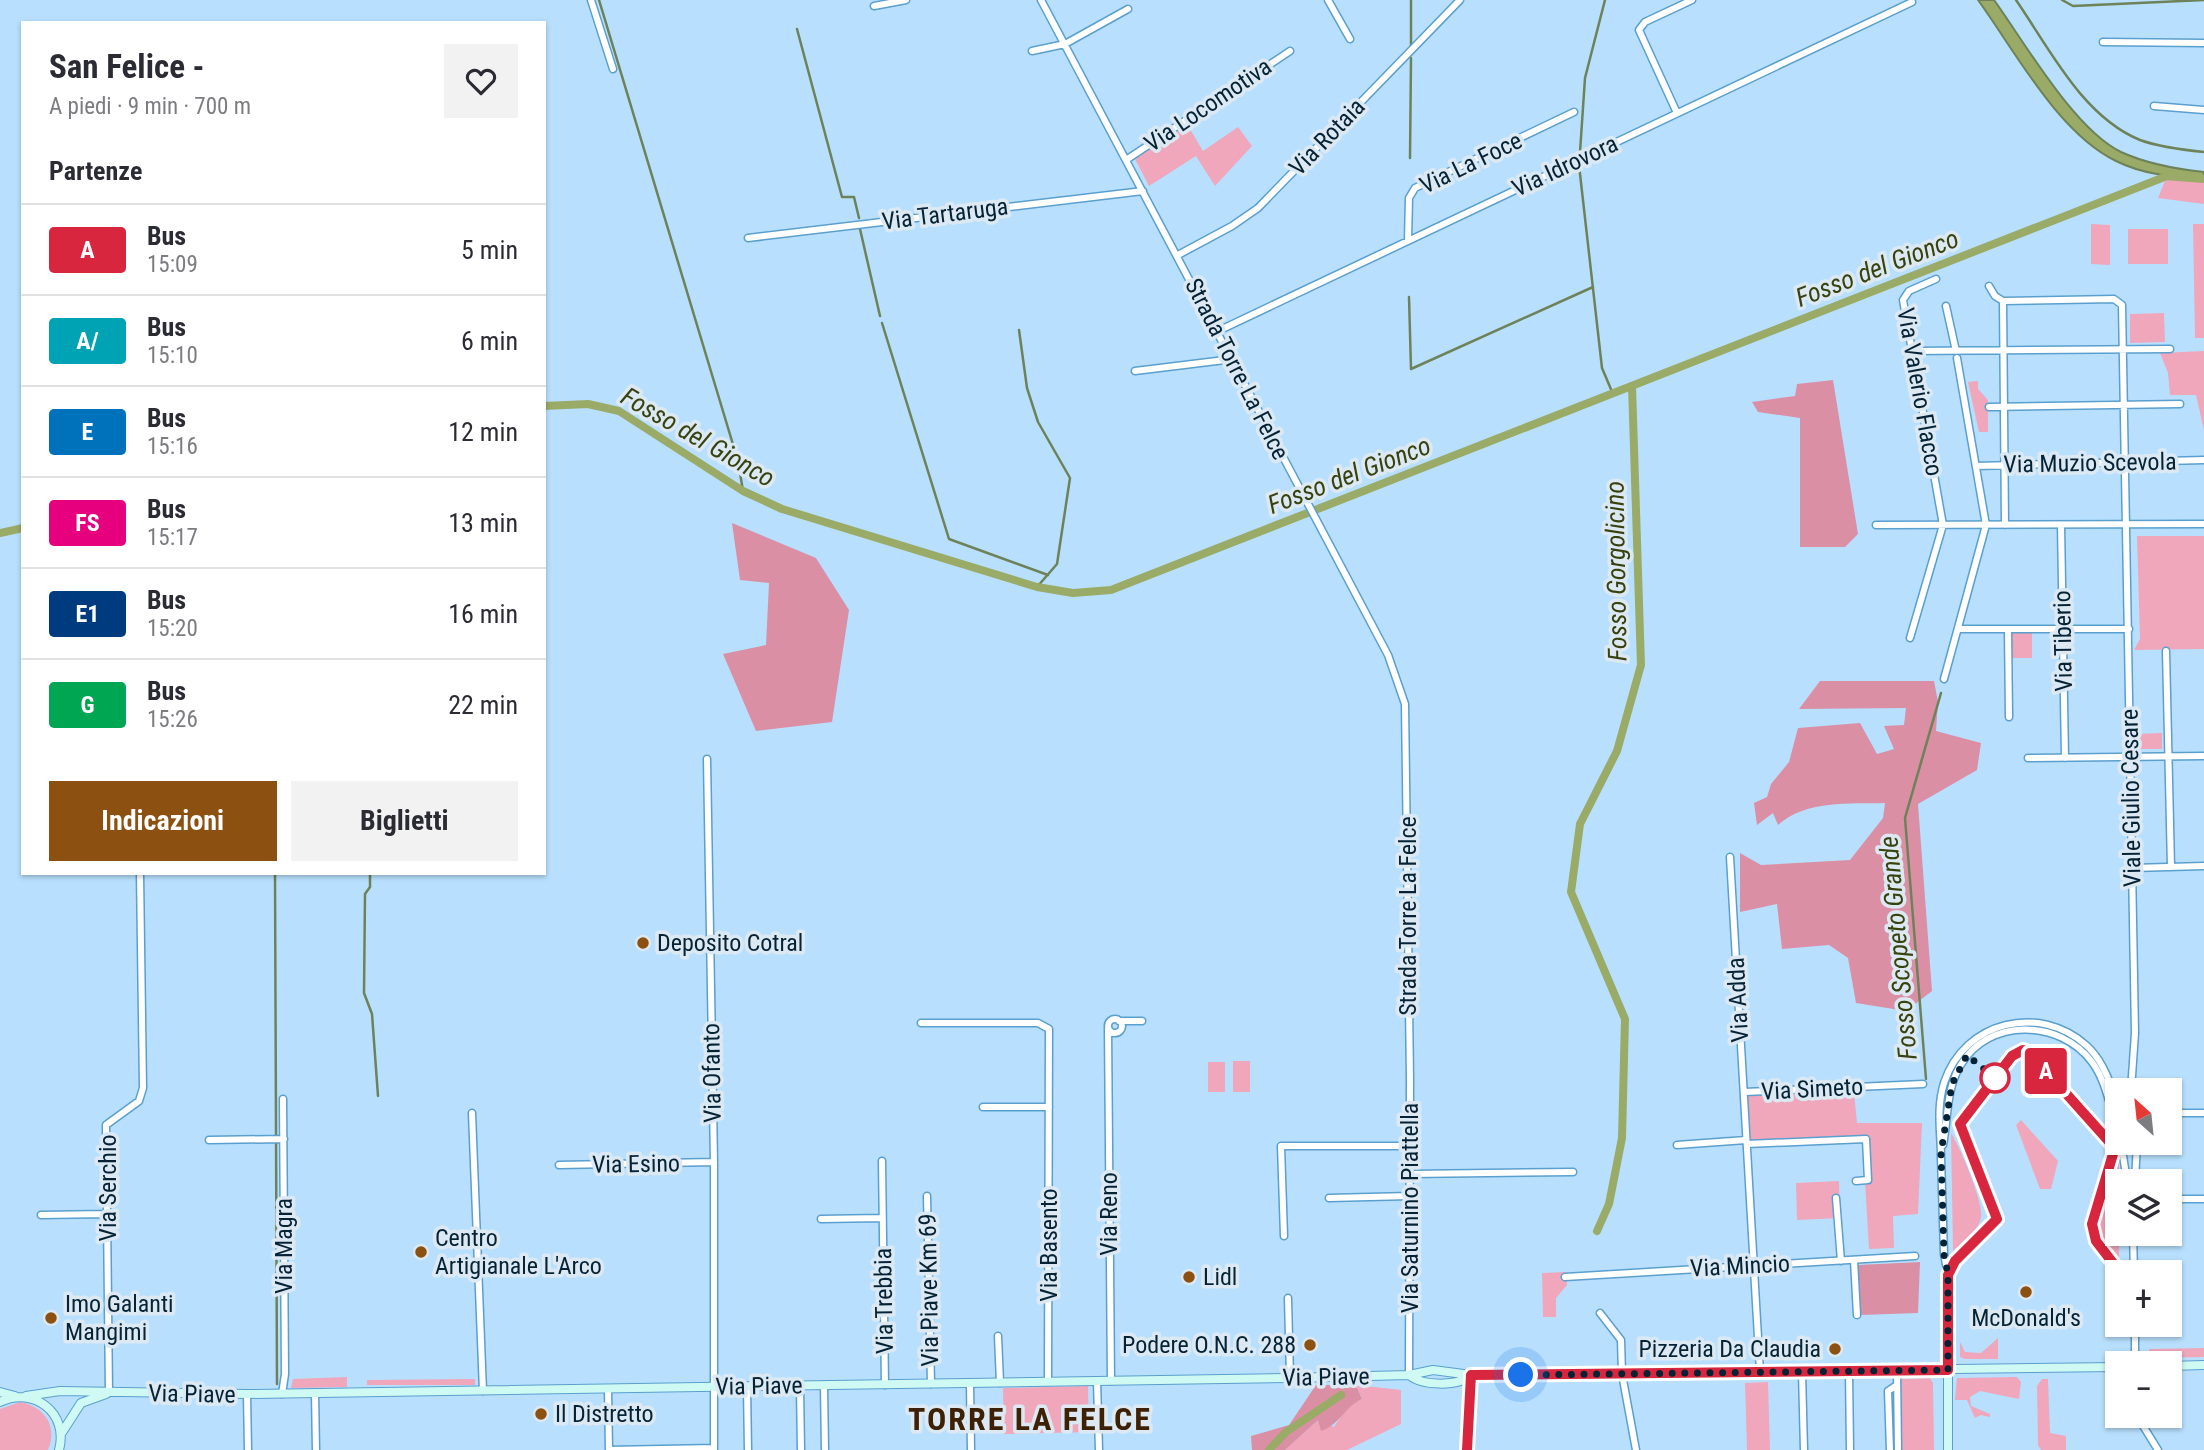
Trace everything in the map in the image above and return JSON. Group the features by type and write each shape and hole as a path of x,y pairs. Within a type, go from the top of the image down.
{"main road":[{"path":"2182,1366 2204,1365"},
{"name":"Via Piave","path":"15,1396 60,1391 282,1394 1409,1375 1420,1382 1462,1382 1471,1375 2105,1367"},
{"path":"1948,1370 1948,1450"},
{"path":"1467,1450 1471,1375"},
{"path":"0,1392 15,1396"},
{"name":"Via Piave","path":"61,1444 81,1403 109,1393"},
{"path":"0,1402 15,1396"},
{"path":"26,1396 46,1405 59,1423 61,1444"}],"street":[{"path":"591,0 613,69"},
{"path":"874,6 906,0"},
{"name":"Strada Torre La Felce","path":"1041,0 1388,655 1405,704 1409,1040"},
{"path":"1328,0 1350,39"},
{"name":"Via Rotaia","path":"1178,255 1232,226 1258,208 1460,0"},
{"path":"1677,113 1639,30 1643,23 1692,0"},
{"name":"Via Idrovora","path":"1218,331 1912,2"},
{"path":"1032,51 1065,44 1128,9"},
{"path":"2103,42 2204,43"},
{"name":"Via Locomotiva","path":"1126,160 1290,51"},
{"path":"2154,107 2204,110"},
{"name":"Via La Foce","path":"1408,240 1409,198 1415,188 1574,112"},
{"name":"Via Tartaruga","path":"748,238 1143,191"},
{"name":"Via Valerio Flacco","path":"1936,279 1909,291 1903,298 1942,525"},
{"path":"1990,286 1995,296 2003,301 2005,525"},
{"name":"Viale Giulio Cesare","path":"2003,301 2120,301 2125,405 2129,629 2132,1078"},
{"path":"1944,679 1986,525 1946,306"},
{"path":"1911,351 1957,355 2003,351 2170,349"},
{"path":"1135,371 1233,359"},
{"path":"1989,407 2180,404"},
{"name":"Via Muzio Scevola","path":"1976,466 2204,460"},
{"path":"1876,526 2204,524"},
{"path":"1910,638 1942,525"},
{"name":"Via Tiberio","path":"2062,525 2065,758"},
{"path":"1958,629 2129,629"},
{"path":"2008,629 2009,717"},
{"path":"2166,651 2171,866"},
{"path":"2028,758 2204,757"},
{"name":"Via Ofanto","path":"707,760 714,1163 714,1449"},
{"name":"Via Adda","path":"1730,857 1760,1372"},
{"path":"2132,867 2204,866"},
{"name":"Via Serchio","path":"109,1393 106,1125 139,1101 142,1088 140,875"},
{"path":"1119,1021 1120,1031 1108,1029 1110,1021 1119,1021 1142,1021"},
{"name":"Via Reno","path":"1110,1046 1120,1031 1132,1021"},
{"path":"1948,1370 1948,1275 1944,1255 1939,1112 1949,1072 1966,1046 1997,1027 2030,1022 2067,1031 2099,1059 2107,1078"},
{"name":"Via Basento","path":"920,1023 1038,1023 1044,1025 1050,1035 1048,1382"},
{"name":"Via Reno","path":"1108,1029 1111,1381"},
{"path":"1941,1153 1949,1097 1961,1064 1983,1042 2012,1030 2049,1032 2079,1049 2099,1074 2105,1091"},
{"name":"Via Saturnino Piattella","path":"1409,1040 1409,1375"},
{"name":"Viale Giulio Cesare","path":"2133,1072 2134,1078"},
{"name":"Via Simeto","path":"1744,1092 1923,1084"},
{"name":"Via Magra","path":"282,1394 285,1374 283,1098"},
{"path":"983,1107 1049,1107"},
{"path":"472,1113 483,1391"},
{"path":"2182,1113 2204,1113"},
{"path":"209,1140 284,1139"},
{"path":"1677,1144 1866,1139 1868,1180 1856,1181"},
{"path":"1284,1236 1281,1146 1410,1146"},
{"name":"Via Trebbia","path":"881,1161 886,1385"},
{"name":"Via Esino","path":"559,1165 714,1163"},
{"path":"1410,1174 1573,1172"},
{"name":"Via Piave Km 69","path":"927,1196 931,1384"},
{"path":"1329,1198 1410,1196"},
{"path":"1836,1198 1841,1261"},
{"path":"2182,1199 2204,1199"},
{"path":"41,1215 106,1214"},
{"name":"Via Trebbia","path":"821,1219 882,1218"},
{"name":"Via Mincio","path":"1565,1277 1915,1256"},
{"path":"1854,1260 1857,1315"},
{"path":"1288,1298 1290,1378"},
{"path":"1600,1313 1621,1340 1622,1374 1636,1450"},
{"path":"998,1336 1000,1383"},
{"path":"1897,1370 1898,1450"},
{"path":"1802,1371 1804,1450"},
{"path":"1849,1371 1850,1450"},
{"path":"1097,1381 1099,1450"},
{"path":"970,1383 971,1450"},
{"path":"824,1385 825,1450"},
{"path":"1890,1450 1888,1391 1897,1385"},
{"path":"800,1386 801,1450"},
{"path":"747,1387 748,1450"},
{"path":"608,1389 609,1450 714,1449"},
{"path":"315,1393 316,1450"},
{"path":"247,1394 248,1450"},
{"path":"2144,1428 2158,1450"}],"shaded area":[{"path":"1978,0 1994,0 2068,105 2103,141 2141,160 2204,172 2204,179 2137,169 2116,161 2095,148 2075,131 2039,89"},
{"path":"1187,124 1203,151 1238,127 1252,146 1215,186 1196,156 1149,186 1135,159"},
{"path":"2167,176 2204,179 2204,204 2158,198"},
{"path":"2091,224 2110,225 2110,265 2091,264"},
{"path":"2193,224 2204,224 2204,338 2195,338"},
{"path":"2128,229 2168,229 2168,264 2128,264"},
{"path":"2164,313 2165,342 2130,343 2130,314"},
{"path":"2204,351 2204,430 2196,395 2170,395 2168,373 2160,353"},
{"path":"1833,380 1858,534 1845,547 1800,547 1800,418 1758,412 1752,402 1795,396 1797,384"},
{"path":"1978,381 1978,389 1988,400 1988,432 1979,432 1968,382"},
{"path":"732,523 816,558 849,610 832,722 756,731 723,654 766,645 769,583 740,580"},
{"path":"2137,536 2204,536 2204,649 2134,650 2140,639"},
{"path":"2032,631 2032,658 2011,658 2011,632"},
{"path":"1820,681 1934,681 1938,702 1936,731 1981,743 1977,770 1918,804 1932,991 1906,1011 1856,1003 1848,958 1829,945 1782,949 1777,904 1740,912 1740,853 1761,865 1850,860 1883,818 1885,803 1843,804 1801,811 1778,825 1773,813 1757,825 1754,803 1767,797 1771,784 1789,762 1798,728 1860,723 1877,754 1894,749 1884,726 1904,725 1906,708 1799,709"},
{"path":"2162,733 2162,749 2137,749 2136,734"},
{"path":"1233,1061 1250,1061 1250,1092 1233,1092"},
{"path":"1208,1062 1225,1062 1225,1092 1208,1092"},
{"path":"1854,1092 1857,1123 1922,1123 1918,1214 1893,1216 1894,1248 1869,1249 1865,1182 1872,1181 1868,1135 1748,1142 1746,1096"},
{"path":"2021,1120 2058,1161 2051,1189 2040,1189 2016,1125"},
{"path":"1951,1133 1970,1174 1981,1210 1977,1227 1953,1251"},
{"path":"2118,1155 2119,1155 2119,1169 2114,1169"},
{"path":"1839,1181 1840,1218 1797,1220 1796,1183"},
{"path":"2105,1201 2105,1244 2098,1225"},
{"path":"2107,1246 2119,1246 2118,1260"},
{"path":"1920,1262 1918,1313 1861,1315 1858,1265"},
{"path":"1566,1272 1567,1285 1556,1298 1556,1317 1543,1317 1542,1273"},
{"path":"1998,1338 1998,1359 1960,1357 1960,1342 1965,1352 1981,1353"},
{"path":"2204,1348 2204,1357 2182,1357 2182,1351 2149,1349"},
{"path":"347,1377 347,1387 291,1388 293,1379"},
{"path":"2017,1377 2021,1382 2019,1399 1980,1391 1970,1397 1971,1406 1990,1414 1990,1417 1981,1415 1975,1418 1967,1400 1955,1400 1957,1378"},
{"path":"1930,1378 1933,1383 1934,1450 1902,1450 1900,1379"},
{"path":"475,1379 475,1385 367,1385 367,1380"},
{"path":"2042,1379 2048,1379 2050,1433 2066,1436 2066,1450 2041,1450 2038,1445 2037,1386"},
{"path":"1768,1382 1770,1450 1747,1450 1745,1383"},
{"path":"1316,1385 1356,1385 1362,1399 1321,1431 1318,1420 1285,1450 1252,1450 1251,1436 1289,1425"},
{"path":"1356,1385 1401,1390 1401,1424 1347,1450 1285,1450 1318,1420 1334,1427 1348,1405 1362,1399"},
{"path":"1088,1386 1089,1432 1004,1434 1003,1388"},
{"path":"20,1402 36,1408 47,1419 51,1433 48,1450 0,1450 0,1409"}],"waterway":[{"path":"599,0 738,461 743,491"},
{"path":"1411,0 1411,46"},
{"path":"1580,152 1585,78 1605,0"},
{"path":"2016,0 2069,79 2101,115 2140,140 2204,152"},
{"path":"2062,0 2073,6 2204,0"},
{"path":"797,29 842,197 854,197 859,218"},
{"path":"1410,158 1411,58"},
{"path":"1579,165 1602,368 1613,394"},
{"path":"2165,176 2204,179"},
{"name":"Fosso del Gionco","path":"546,406 588,404 619,411 743,491 782,509 1037,587 1073,593 1111,590 2167,176"},
{"path":"860,229 880,316"},
{"path":"1409,297 1411,369 1593,287"},
{"path":"882,323 949,539 1048,575"},
{"path":"1019,330 1027,388 1038,422 1070,478 1057,564 1037,587"},
{"name":"Fosso Gorgolicino","path":"1597,1231 1609,1204 1622,1138 1625,1019 1571,892 1580,824 1617,751 1641,665 1632,386"},
{"name":"Fosso del Gionco","path":"0,533 21,528"},
{"name":"Fosso Scopeto Grande","path":"1926,1079 1905,818 1941,693"},
{"path":"275,875 277,1384"},
{"path":"370,875 370,887 365,894 364,993 372,1014 378,1096"},
{"name":"Fosso Gorgolicino","path":"1269,1450 1286,1432 1341,1395"}],"bus line":[{"name":"A","path":"1467,1450 1471,1375 1948,1370 1948,1275 1955,1261 1997,1219 1960,1124 2012,1056 2023,1050 2029,1052 2113,1146 2114,1151 2092,1224 2096,1241 2111,1260"}],"place":[{"name":"Deposito Cotral","path":"643,943"},
{"name":"Centro Artigianale L'Arco","path":"421,1252"},
{"name":"Lidl","path":"1189,1277"},
{"name":"McDonald's","path":"2026,1292"},
{"name":"Imo Galanti Mangimi","path":"51,1318"},
{"name":"Podere O.N.C. 288","path":"1310,1345"},
{"name":"Pizzeria Da Claudia","path":"1835,1349"},
{"name":"Il Distretto","path":"541,1414"}],"district":[{"name":"TORRE LA FELCE","path":"1030,1419"}],"route":[{"path":"1521,1375 1948,1370 1948,1275 1944,1255 1941,1153 1949,1097 1956,1073 1967,1055 1995,1078"}]}
